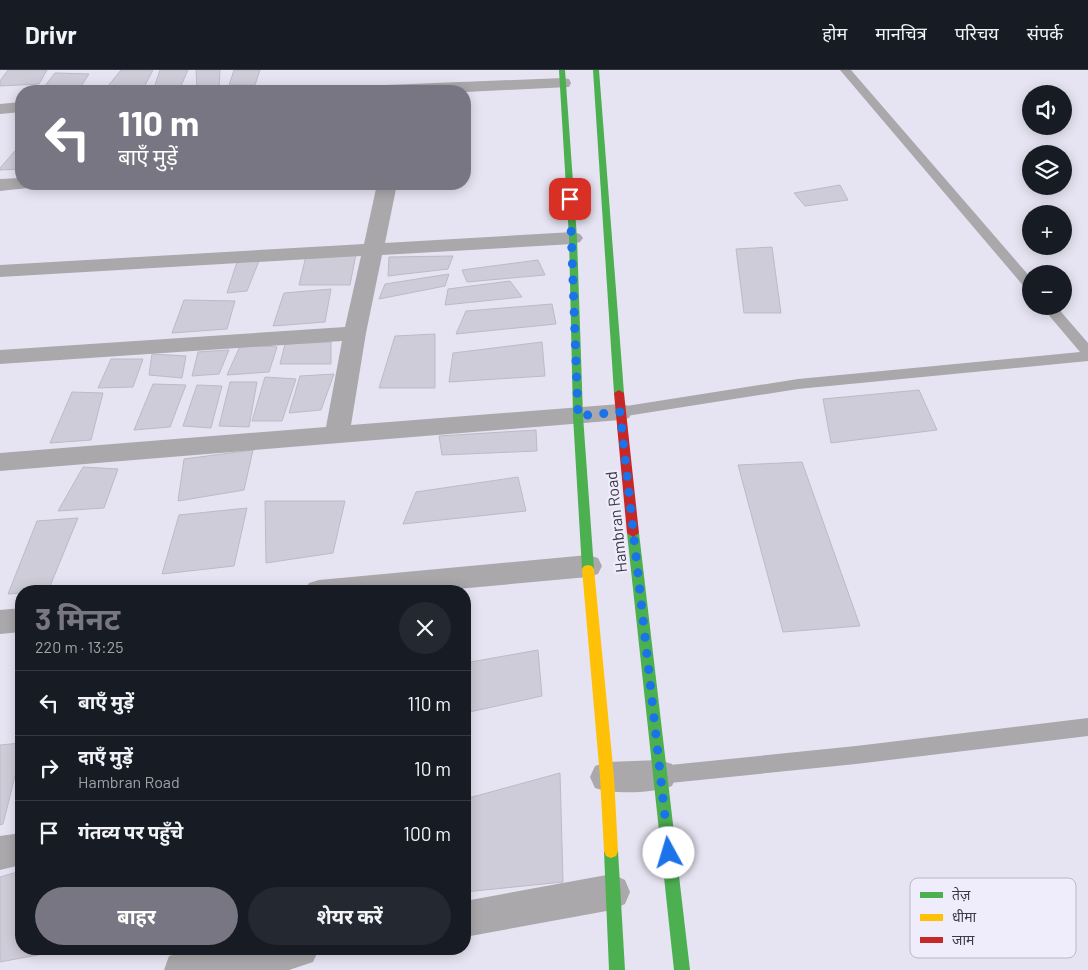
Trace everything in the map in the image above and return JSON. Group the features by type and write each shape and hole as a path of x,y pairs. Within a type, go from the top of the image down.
{"main road":[{"name":"Hambran Road","path":"596,70 620,412 682,970"},
{"name":"Hambran Road","path":"563,77 572,238 578,416 588,566 607,777 617,970"}],"street":[{"path":"467,85 563,77"},
{"path":"0,109 15,108"},
{"path":"0,185 15,184"},
{"path":"337,436 355,333 386,190"},
{"path":"0,271 372,248 572,238"},
{"path":"0,357 355,333"},
{"path":"0,462 620,412"},
{"path":"384,585 588,566"},
{"path":"0,622 15,621"},
{"path":"607,777 660,775"},
{"path":"0,853 15,850"},
{"path":"471,918 612,892"},
{"path":"199,964 260,955"}],"lane":[{"path":"845,70 1022,276"},
{"path":"1056,315 1088,354"},
{"path":"620,412 798,384 1088,354"},
{"path":"660,775 856,755 1088,727"}],"building":[{"path":"8,70 47,70 39,84 0,86 0,81"},
{"path":"121,70 153,70 145,85 109,85"},
{"path":"160,70 188,70 181,85 155,85"},
{"path":"196,70 220,70 219,85 197,85"},
{"path":"234,70 260,70 255,85 229,85"},
{"path":"55,73 89,74 82,85 46,85"},
{"path":"15,151 15,169 0,170"},
{"path":"840,185 848,200 805,206 794,193"},
{"path":"772,247 781,313 744,313 736,249"},
{"path":"356,254 350,285 299,285 306,256"},
{"path":"453,256 448,269 388,276 389,257"},
{"path":"538,260 545,275 467,282 462,270"},
{"path":"259,261 247,291 227,293 237,262"},
{"path":"449,274 445,286 379,299 385,284"},
{"path":"510,281 522,297 445,305 448,289"},
{"path":"331,289 325,322 273,326 284,293"},
{"path":"184,300 235,301 227,329 172,333"},
{"path":"552,304 556,324 456,334 466,311"},
{"path":"435,334 435,388 379,388 395,336"},
{"path":"331,342 331,364 280,364 285,344"},
{"path":"542,342 545,376 449,382 453,353"},
{"path":"241,344 277,347 269,372 227,375"},
{"path":"229,350 219,374 192,376 198,352"},
{"path":"152,354 186,356 182,378 149,375"},
{"path":"111,359 143,359 133,387 98,388"},
{"path":"334,374 321,410 289,413 300,376"},
{"path":"265,377 296,379 282,421 252,421"},
{"path":"230,382 257,382 249,427 219,426"},
{"path":"153,384 186,385 170,427 134,430"},
{"path":"197,385 222,386 211,428 183,426"},
{"path":"919,390 937,430 831,443 823,399"},
{"path":"72,392 103,393 91,440 50,443"},
{"path":"536,430 537,451 442,455 439,436"},
{"path":"253,450 244,490 178,501 184,459"},
{"path":"802,462 860,626 783,632 738,465"},
{"path":"83,467 118,469 104,508 58,511"},
{"path":"518,477 526,511 403,524 416,492"},
{"path":"265,501 345,501 333,553 266,563"},
{"path":"247,508 234,566 162,574 179,515"},
{"path":"78,518 50,585 15,585 15,593 8,594 37,521"},
{"path":"538,650 542,696 471,712 471,662"},
{"path":"15,744 15,776 3,824 0,825 0,745"},
{"path":"560,773 563,882 471,891 471,797"},
{"path":"15,873 15,955 38,955 0,962 0,877"}],"traffic: fast":[{"path":"562,70 573,238 578,416 588,569"},
{"path":"596,70 619,393"},
{"path":"633,533 682,970"},
{"path":"611,851 617,970"}],"traffic: slow":[{"path":"588,569 607,777 611,851"}],"traffic: jam":[{"path":"619,393 633,533"}],"route":[{"path":"570,199 578,416 620,412 669,853"}]}
